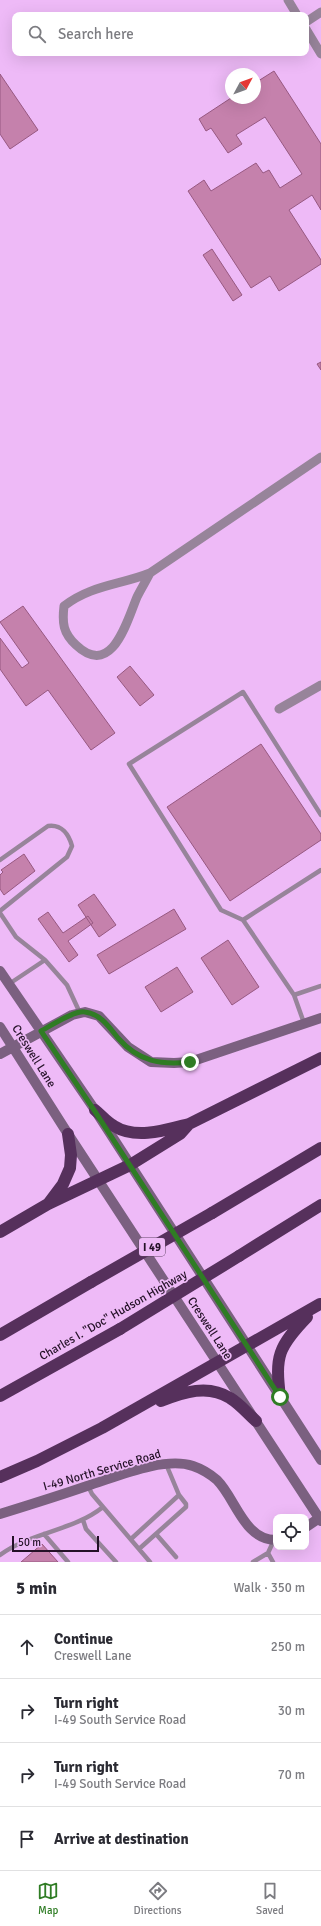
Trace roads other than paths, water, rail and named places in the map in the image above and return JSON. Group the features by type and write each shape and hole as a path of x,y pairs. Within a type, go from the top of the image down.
{"highway":[{"path":"94,1110 115,1127 129,1132 147,1133 189,1124 321,1058"},
{"path":"0,1232 48,1204 130,1165 180,1134 189,1124"},
{"path":"48,1204 63,1184 70,1168 71,1155 68,1134"},
{"name":"I 49","path":"0,1335 212,1213 321,1148"},
{"name":"Charles I. \"Doc\" Hudson Highway","path":"0,1396 120,1329 321,1205"},
{"path":"0,1477 82,1439 320,1304"},
{"path":"280,1397 277,1372 279,1357 284,1344 292,1332 320,1304"},
{"path":"129,1413 188,1392 205,1390 220,1393 231,1399 256,1421"}],"main road":[{"name":"Creswell Lane","path":"0,971 94,1110 321,1460"},
{"path":"0,1054 72,1015 85,1012 99,1016 128,1047 151,1062 174,1064 190,1062 321,1018"},
{"name":"Creswell Lane","path":"0,1027 68,1134 320,1519"},
{"name":"I-49 North Service Road","path":"0,1514 134,1472 166,1464 177,1463 192,1465 206,1471 217,1481 253,1531 262,1538 273,1540"},
{"path":"309,1525 320,1519"}],"street":[{"path":"288,0 296,12"},
{"path":"309,20 321,12"},
{"path":"309,34 321,54"},
{"path":"150,573 138,595 120,640 108,652 97,656 84,653 71,640 62,622 64,606 77,596 93,589 150,573 321,457"},
{"path":"279,709 321,685"}],"lane":[{"path":"304,1023 294,995 244,920 221,910 129,764 243,692 321,815"},
{"path":"0,860 48,826 54,825 64,830 70,838 72,846 67,858 0,912 16,937 45,960 67,985 80,1013"},
{"path":"244,920 321,870"},
{"path":"9,984 45,960"},
{"path":"294,995 321,986"},
{"path":"139,1549 186,1507 186,1504 179,1495 166,1464"},
{"path":"88,1486 92,1494 150,1562"},
{"path":"131,1539 179,1495"},
{"path":"0,1555 13,1545 90,1518 103,1507"},
{"path":"83,1520 86,1528 116,1562"},
{"path":"44,1534 68,1562"},
{"path":"156,1534 176,1557"},
{"path":"253,1562 268,1553 273,1544"},
{"path":"268,1553 272,1562"}]}
